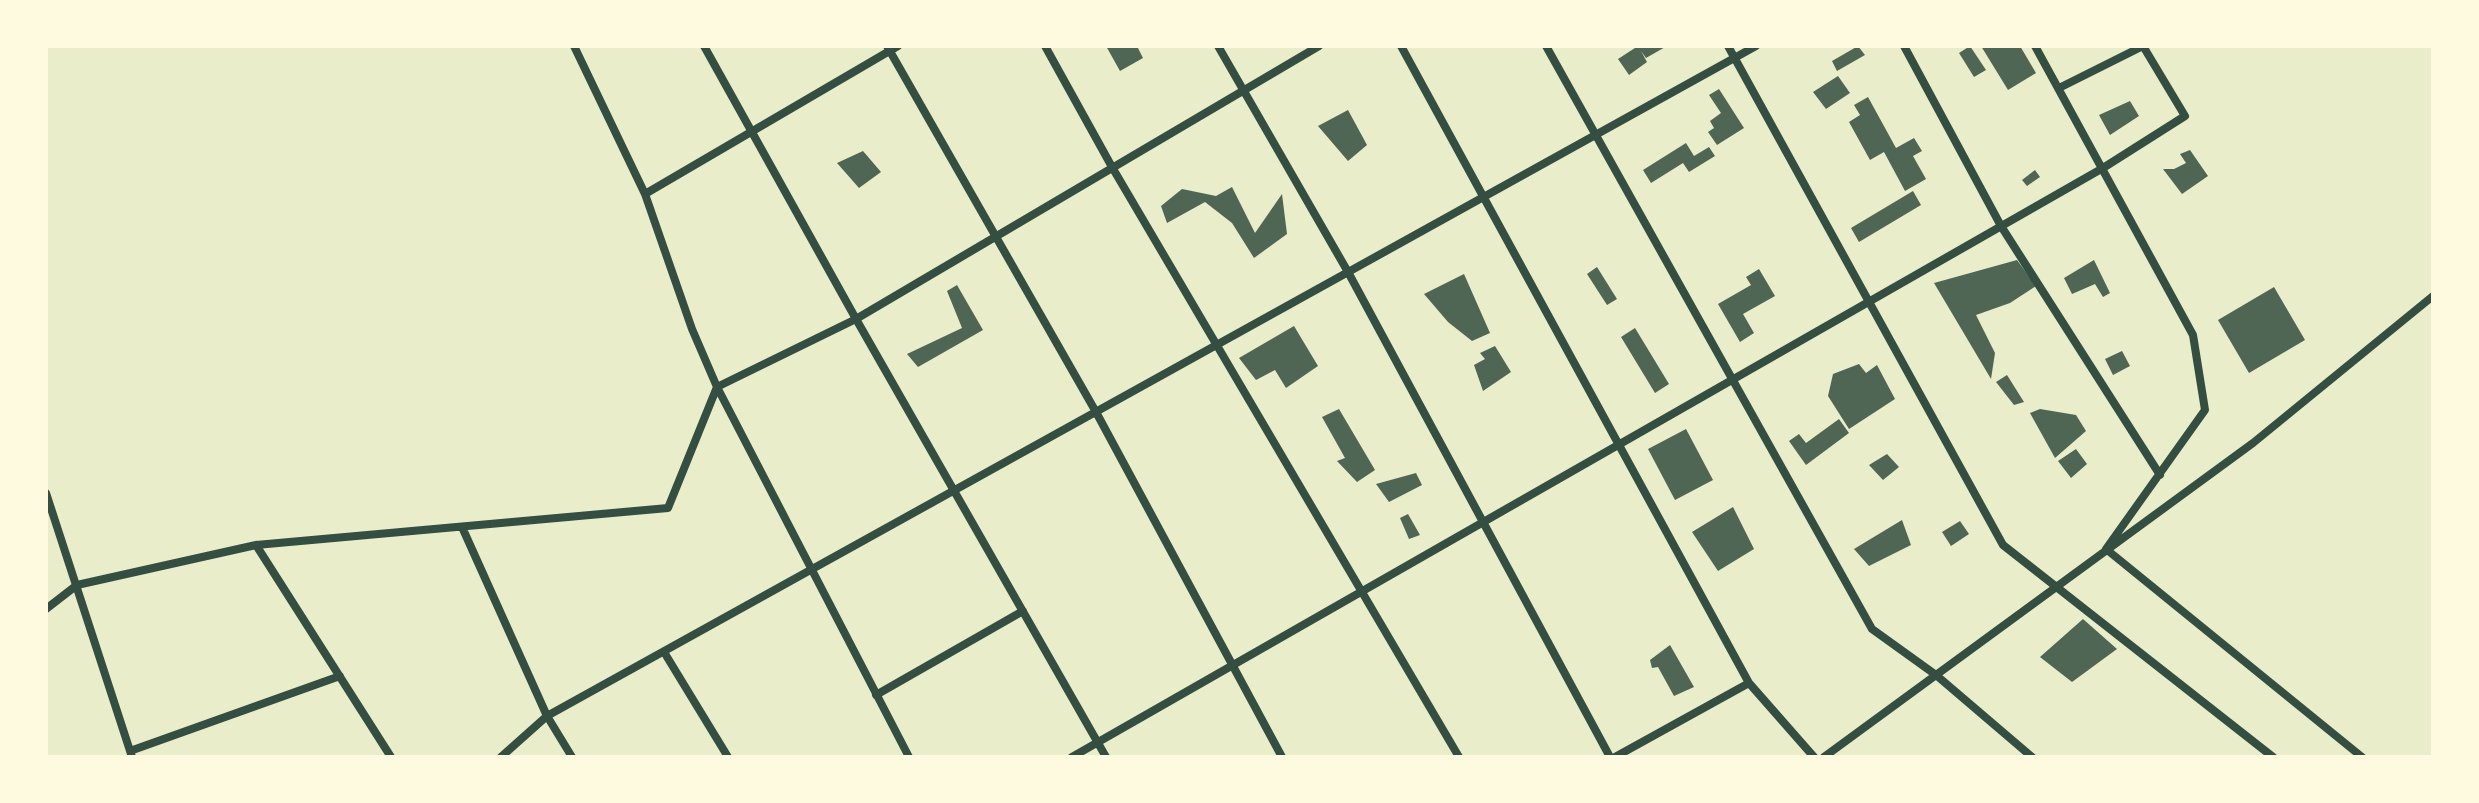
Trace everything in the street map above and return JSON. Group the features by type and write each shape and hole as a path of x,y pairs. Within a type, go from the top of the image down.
{"street":[{"path":"704,46 1106,757"},
{"path":"1045,46 1112,167 1459,757"},
{"path":"1218,46 1348,272 1613,757 1749,683"},
{"path":"46,609 77,585 256,545 668,508 717,387 856,319 1319,46"},
{"path":"1401,46 1749,683 1814,757"},
{"path":"1546,46 1872,629 1936,675 2032,757"},
{"path":"1728,46 2003,545 2057,584 2273,757"},
{"path":"501,757 547,716 1756,46"},
{"path":"1904,46 2001,226 2160,475"},
{"path":"2035,46 2193,335 2205,410 2106,549"},
{"path":"1072,757 2103,168 2185,116 2143,46 2059,88"},
{"path":"578,48 645,194 692,329 717,387 909,757"},
{"path":"645,194 892,48 1096,412 1282,757"},
{"path":"1824,757 2253,443 2433,296"},
{"path":"46,493 131,754 340,676"},
{"path":"462,527 547,716 572,757"},
{"path":"256,545 391,757"},
{"path":"2106,549 2362,757"},
{"path":"876,695 1023,611"},
{"path":"664,652 728,757"},
{"path":"2345,757 2353,750"}],"building":[{"path":"1106,46 1137,46 1143,58 1120,71"},
{"path":"1638,46 1667,46 1646,58 1641,51 1647,62 1629,75 1618,59"},
{"path":"1858,46 1865,55 1837,71 1832,61"},
{"path":"1970,46 1986,70 1974,77 1959,53"},
{"path":"1981,46 2020,46 2036,73 2008,90"},
{"path":"1838,76 1850,93 1826,109 1813,92"},
{"path":"1719,89 1744,128 1717,145 1708,132 1714,128 1710,121 1721,113 1709,95"},
{"path":"1868,97 1896,148 1914,138 1922,151 1913,156 1926,179 1905,191 1884,152 1870,160 1849,122 1860,115 1854,105"},
{"path":"2130,101 2139,116 2110,135 2099,115"},
{"path":"1348,110 1367,145 1348,161 1318,126"},
{"path":"1686,143 1694,156 1709,147 1715,156 1689,172 1683,163 1651,183 1643,170"},
{"path":"2190,150 2208,176 2182,194 2163,169 2174,169 2186,163 2180,154"},
{"path":"863,151 881,172 859,188 837,163"},
{"path":"2035,170 2040,177 2027,186 2022,180"},
{"path":"1232,187 1255,233 1282,194 1287,234 1254,258 1232,223 1205,202 1167,223 1161,206 1182,189 1216,196"},
{"path":"1913,191 1921,205 1859,242 1851,228"},
{"path":"2017,260 2036,286 2010,303 1976,315 1995,353 1991,379 1934,283"},
{"path":"2094,260 2110,293 2103,297 2095,284 2072,294 2064,278"},
{"path":"1597,267 1617,299 1607,305 1587,274"},
{"path":"1759,269 1775,296 1743,314 1754,333 1740,342 1718,304 1751,285 1746,277"},
{"path":"1464,274 1490,333 1472,341 1448,322 1424,294"},
{"path":"957,285 983,330 918,367 907,354 962,328 947,291"},
{"path":"2274,287 2305,340 2249,373 2218,320"},
{"path":"1294,326 1318,366 1286,388 1275,370 1256,380 1239,358"},
{"path":"1635,328 1669,384 1655,393 1621,337"},
{"path":"1495,346 1511,372 1483,391 1474,365 1485,359 1480,353"},
{"path":"2122,351 2130,366 2113,375 2105,359"},
{"path":"1859,364 1866,373 1877,365 1895,399 1849,429 1828,396 1833,374"},
{"path":"2007,375 2024,402 2014,405 1996,382"},
{"path":"1339,409 1375,470 1357,482 1337,461 1345,458 1322,417"},
{"path":"2040,409 2076,415 2086,431 2055,458 2030,413"},
{"path":"1839,419 1849,433 1806,465 1789,441 1799,434 1806,443"},
{"path":"1686,429 1713,480 1675,500 1648,449"},
{"path":"2076,449 2087,464 2071,478 2058,461"},
{"path":"1887,454 1899,467 1883,480 1869,465"},
{"path":"1416,473 1422,485 1389,502 1376,484"},
{"path":"1733,507 1754,549 1718,571 1692,532"},
{"path":"1408,514 1420,535 1409,539 1400,518"},
{"path":"1902,520 1911,545 1869,566 1854,549"},
{"path":"1960,521 1969,534 1951,546 1942,532"},
{"path":"2083,619 2117,649 2072,682 2040,657"},
{"path":"1670,645 1694,687 1674,696 1658,667 1652,668 1650,660"}]}
